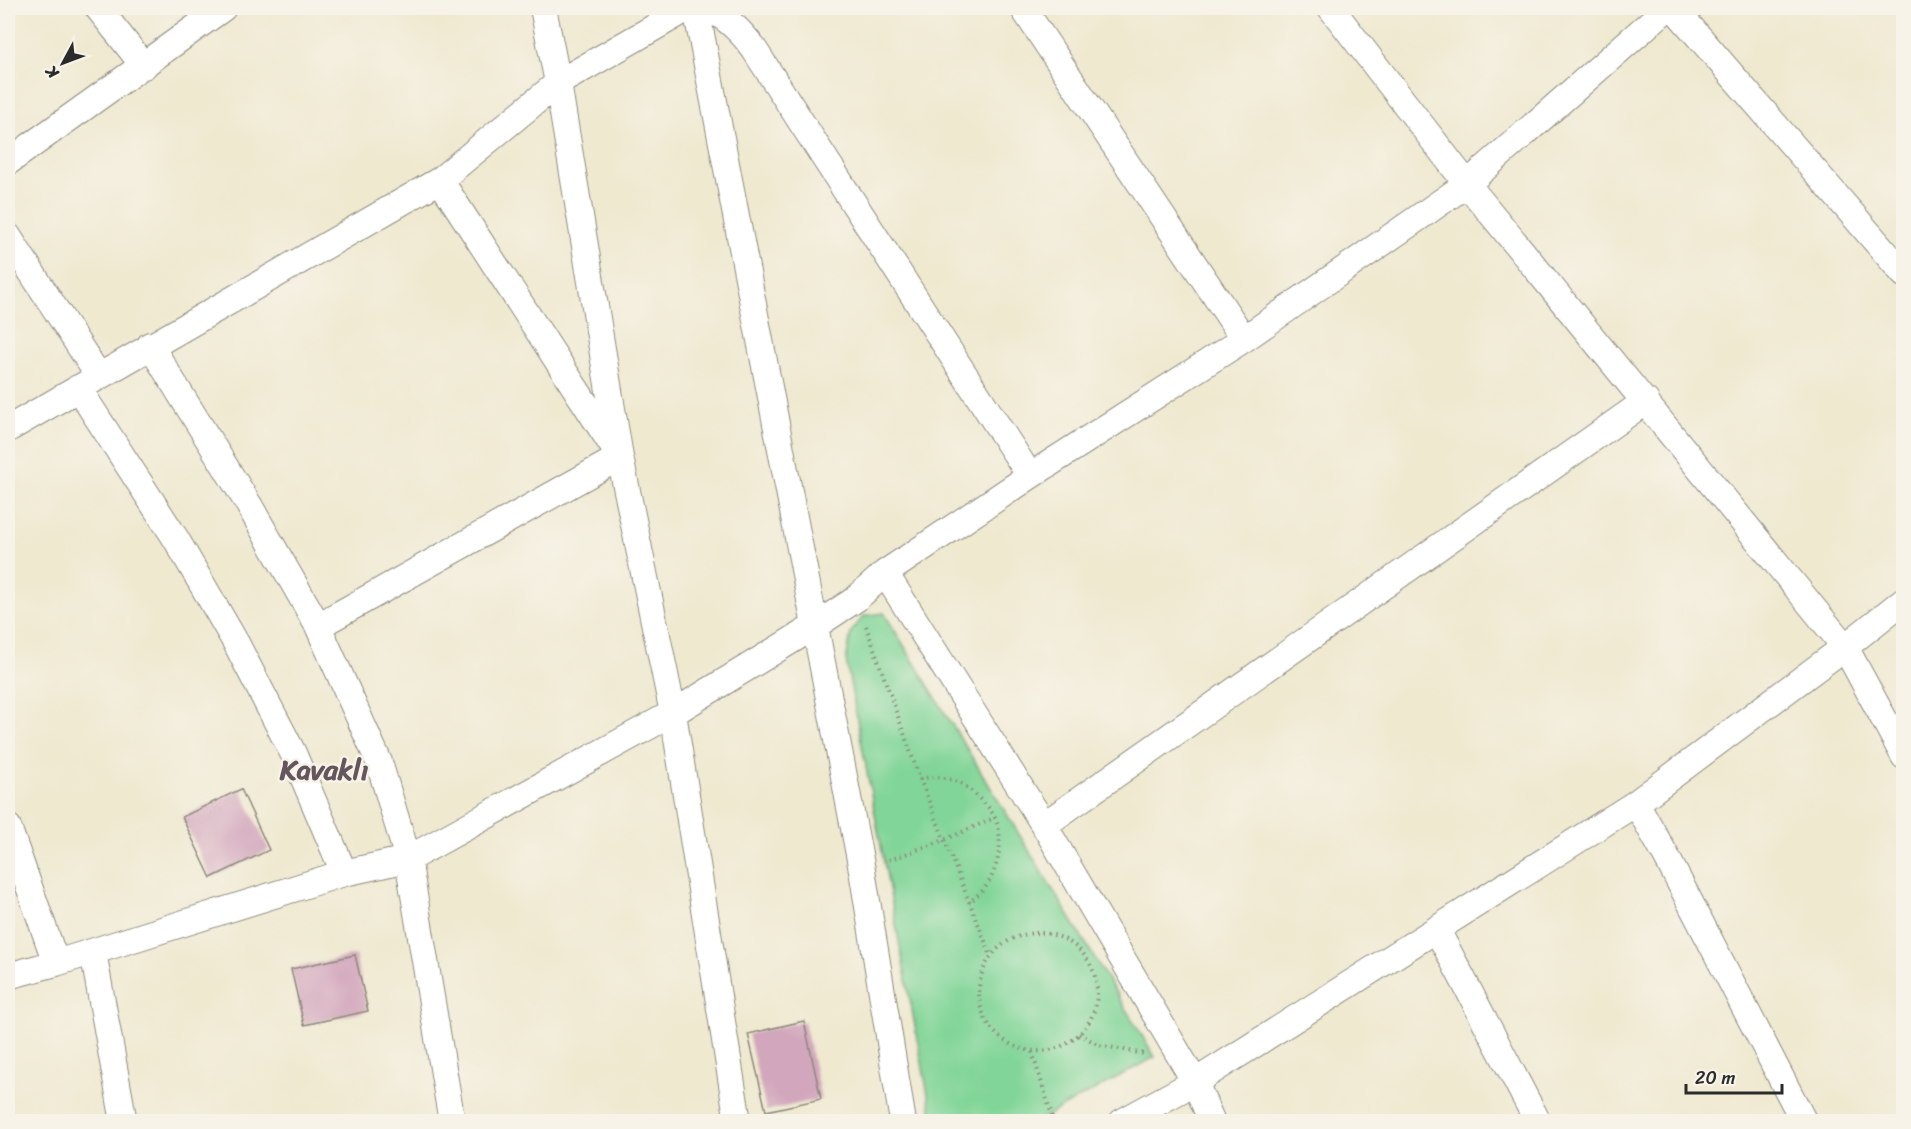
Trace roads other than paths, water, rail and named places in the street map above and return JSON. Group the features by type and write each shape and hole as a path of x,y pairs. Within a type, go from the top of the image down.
{"street":[{"path":"98,8 144,66"},
{"path":"8,162 223,8"},
{"path":"543,8 558,82 620,457 673,713 738,1122"},
{"path":"8,429 150,345 440,180 558,82 688,8"},
{"path":"696,8 862,870 903,1122"},
{"path":"707,8 723,16 740,31 754,49 1030,476"},
{"path":"1023,8 1244,339"},
{"path":"1331,8 1467,184 1845,647 1904,756"},
{"path":"8,976 93,952 344,873 408,859 673,713 856,599 885,573 1030,476 1244,339 1467,184 1667,8"},
{"path":"1674,8 1904,274"},
{"path":"440,180 620,457"},
{"path":"8,236 236,643 293,753 344,873"},
{"path":"150,345 243,495 318,626 379,762 408,859 452,1122"},
{"path":"1044,825 1646,401"},
{"path":"318,626 620,457"},
{"path":"885,573 1044,825 1195,1082 1212,1122"},
{"path":"1122,1122 1195,1082 1636,803 1845,647 1904,600"},
{"path":"1636,803 1666,856 1804,1122"},
{"path":"8,826 56,963"},
{"path":"1437,930 1538,1122"},
{"path":"93,952 124,1122"}],"district":[{"name":"Kavaklı","path":"324,769"}]}
